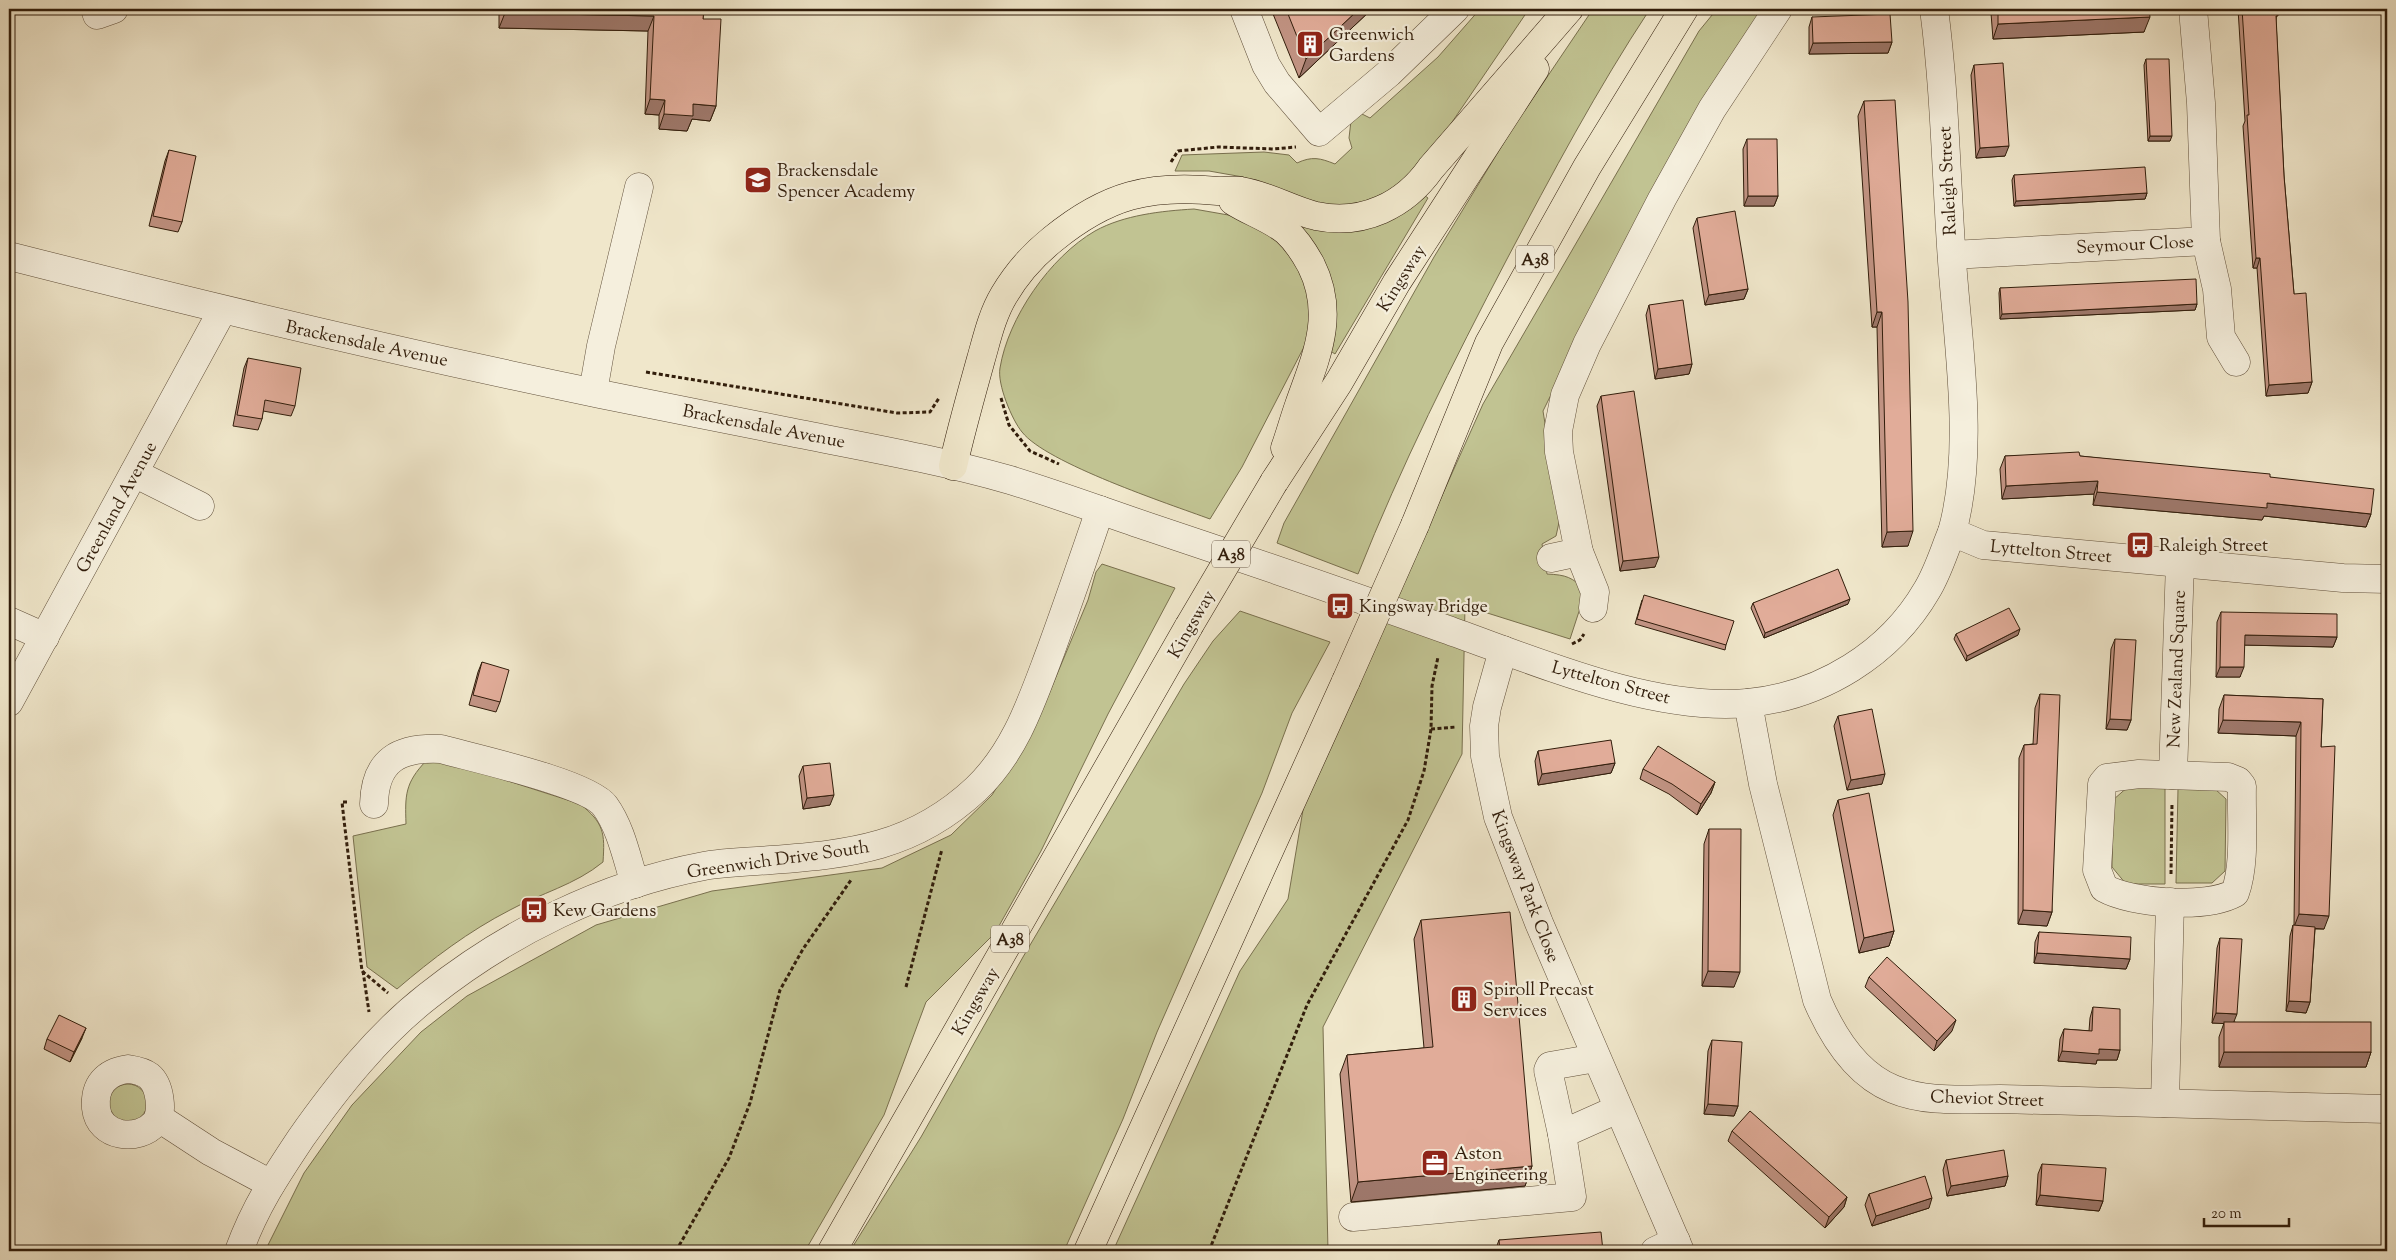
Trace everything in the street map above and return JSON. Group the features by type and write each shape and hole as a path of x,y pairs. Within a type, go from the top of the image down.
{"highway":[{"path":"953,466 993,318 1003,296 1036,253 1081,218 1115,200 1166,188 1240,191 1260,195 1316,216 1346,218 1371,214 1384,209 1405,198 1419,185 1431,168 1570,9"},
{"name":"Kingsway","path":"832,1251 1189,626 1276,478 1314,421 1396,282 1528,80 1570,9"},
{"name":"A38","path":"1088,1251 1415,525 1489,343 1587,167 1684,9"},
{"path":"1638,82 1702,9"},
{"path":"1218,191 1286,231 1304,253 1320,292 1323,315 1320,345 1276,478"}],"street":[{"path":"95,9 97,14 114,9"},
{"path":"1244,9 1266,65 1276,83 1319,132 1389,73 1455,9"},
{"path":"1593,608 1595,592 1579,552 1559,452 1558,431 1563,404 1572,377 1636,249 1712,109 1778,9"},
{"name":"Raleigh Street","path":"1934,9 1942,90 1962,413 1963,469 1958,511 1952,532"},
{"name":"Seymour Close","path":"1952,255 2206,241 2201,102 2193,9"},
{"path":"593,392 601,346 639,187"},
{"path":"2206,241 2217,289 2221,338 2236,362"},
{"name":"Brackensdale Avenue","path":"9,256 222,311 593,392 869,446 1012,481 1504,650"},
{"name":"Greenland Avenue","path":"9,702 222,311"},
{"path":"134,473 200,506"},
{"name":"Greenwich Drive South","path":"240,1251 257,1207 326,1102 374,1047 427,996 475,962 528,929 575,906 635,884 703,866 870,848 904,837 953,807 986,779 1021,727 1100,510"},
{"name":"Lyttelton Street","path":"1504,650 1610,685 1647,695 1695,702 1748,703 1805,691 1853,668 1878,648 1903,624 1928,589 1952,532 1983,545 2343,578 2387,579"},
{"path":"1551,558 1579,552"},
{"name":"New Zealand Square","path":"2173,775 2180,562"},
{"path":"9,621 45,637"},
{"name":"Kingsway Park Close","path":"1504,650 1487,707 1484,726 1485,756 1498,818 1510,854 1618,1109 1670,1248"},
{"name":"Cheviot Street","path":"1748,703 1763,784 1817,1000 1827,1023 1842,1048 1859,1065 1892,1089 1947,1100 2387,1109"},
{"path":"374,804 375,785 384,768 393,757 425,748 441,749 573,786 605,806 619,835 635,884"},
{"path":"2119,775 2173,775 2228,777 2238,781 2242,786 2240,880 2235,893 2217,899 2170,902 2141,900 2111,892 2104,888 2097,870 2102,784 2107,778 2119,775"},
{"path":"2165,1103 2170,902"},
{"path":"1353,1217 1572,1197 1562,1134 1548,1070 1550,1066 1596,1058"},
{"path":"1562,1134 1618,1109"},
{"path":"159,1118 211,1152 271,1184"}],"path":[{"path":"1166,188 1171,162 1178,151 1218,147 1273,149 1298,147 1319,132"},
{"path":"640,371 897,413 930,412 940,396"},
{"path":"976,376 997,385 1008,425 1030,451 1066,467"},
{"path":"1208,1251 1307,1005 1408,820 1424,771 1431,729 1432,686 1439,653"},
{"path":"2170,902 2173,775"},
{"path":"374,804 342,802 362,971 410,1012"},
{"path":"906,987 953,807"},
{"path":"676,1251 729,1158 750,1103 780,990 803,949 849,883 870,848"}],"green space":[{"path":"1480,9 1529,9 1429,156 1406,186 1348,209 1320,206 1243,177 1209,171 1175,171 1182,155 1264,152 1289,155 1297,163 1307,159 1316,159 1335,164 1352,148 1349,138 1351,121 1362,114 1370,118 1438,57"},
{"path":"1593,9 1650,9 1575,132 1447,375 1410,454 1358,574 1277,543 1284,523 1434,257 1514,126"},
{"path":"1717,9 1764,9 1658,178 1543,411 1560,518 1556,536 1542,544 1547,574 1568,578 1586,590 1570,639 1465,606 1462,754 1323,1027 1328,1251 1113,1251 1240,971 1288,899 1304,804 1483,404 1699,31"},
{"path":"1424,195 1428,198 1335,354 1329,350 1336,315 1334,299 1323,268 1296,222"},
{"path":"1194,209 1234,216 1281,241 1306,275 1313,323 1306,343 1242,467 1210,519 1110,482 1056,457 1035,444 1022,432 1014,419 1006,402 1000,375 1005,349 1012,329 1022,310 1047,273 1078,242 1095,231 1118,221 1156,213"},
{"path":"1102,564 1175,588 1108,714 1041,851 995,933 926,1002 884,1115 805,1251 265,1251 304,1173 352,1105 421,1032 467,996 596,925 712,891 882,868 951,835 992,795 1038,720 1088,600 1096,572"},
{"path":"1240,611 1330,642 1292,713 1262,793 1157,1032 1123,1119 1064,1251 850,1251 921,1137 1023,957 1184,684 1213,641"},
{"path":"426,761 449,762 580,804 594,817 601,829 604,843 603,862 581,877 522,904 465,936 397,989 367,967 353,836 406,824 406,797 410,783"},
{"path":"2130,785 2165,787 2165,884 2126,884 2112,867 2113,800"},
{"path":"2178,789 2215,789 2226,799 2225,871 2212,883 2176,883"},
{"path":"128,1084 142,1089 147,1103 142,1117 128,1122 114,1117 109,1103 114,1089"}],"building":[{"path":"505,9 704,9 703,19 721,19 716,106 693,104 693,116 664,114 665,100 650,99 654,16 505,13"},
{"path":"1286,9 1359,9 1306,59"},
{"path":"1998,9 2149,9 2150,17 1998,24"},
{"path":"2242,9 2277,9 2284,176 2294,294 2306,293 2312,382 2269,385 2260,258 2256,258"},
{"path":"1890,14 1892,42 1813,43 1812,17"},
{"path":"2146,59 2169,59 2172,136 2150,136"},
{"path":"2003,63 2009,146 1980,148 1974,65"},
{"path":"1895,100 1908,302 1913,531 1887,532 1882,312 1877,312 1864,101"},
{"path":"1747,139 1777,139 1778,196 1748,196"},
{"path":"169,150 196,156 182,222 153,216"},
{"path":"2145,167 2147,193 2016,201 2014,175"},
{"path":"1735,211 1748,289 1709,295 1697,218"},
{"path":"2196,279 2197,304 2002,314 2000,288"},
{"path":"1683,300 1692,364 1658,369 1649,305"},
{"path":"248,358 301,368 295,406 265,400 262,419 237,415"},
{"path":"1634,391 1659,557 1623,561 1601,396"},
{"path":"2079,452 2080,456 2270,474 2270,477 2374,489 2371,514 2267,503 2267,508 2097,492 2098,481 2006,486 2005,456"},
{"path":"1838,569 1850,599 1765,633 1753,603"},
{"path":"1644,595 1734,621 1726,645 1637,619"},
{"path":"2009,608 2020,629 1967,656 1956,634"},
{"path":"2221,612 2337,614 2337,637 2245,635 2244,667 2220,667"},
{"path":"2115,639 2136,640 2131,720 2110,719"},
{"path":"482,662 509,670 500,702 473,695"},
{"path":"2040,694 2060,695 2052,912 2023,910 2024,745 2037,744"},
{"path":"2224,695 2323,699 2321,747 2335,746 2329,916 2299,914 2301,722 2223,720"},
{"path":"1872,709 1885,774 1851,780 1838,716"},
{"path":"1611,740 1615,763 1542,774 1538,751"},
{"path":"1658,746 1715,782 1701,804 1672,784 1643,769"},
{"path":"830,763 834,795 807,798 803,766"},
{"path":"1869,793 1894,931 1864,938 1838,800"},
{"path":"1709,829 1741,829 1740,972 1708,971"},
{"path":"1510,912 1532,1166 1358,1182 1347,1055 1433,1047 1421,920"},
{"path":"2293,925 2315,927 2310,1002 2289,1001"},
{"path":"2039,932 2131,937 2130,959 2037,953"},
{"path":"2220,938 2242,939 2237,1014 2216,1013"},
{"path":"1887,957 1956,1020 1937,1041 1869,977"},
{"path":"2093,1007 2120,1009 2120,1050 2099,1049 2099,1054 2062,1051 2064,1029 2092,1031"},
{"path":"59,1015 86,1028 74,1052 47,1039"},
{"path":"2224,1022 2371,1022 2371,1052 2224,1052"},
{"path":"1712,1040 1742,1042 1738,1106 1708,1104"},
{"path":"1750,1111 1847,1197 1829,1217 1732,1131"},
{"path":"2004,1150 2008,1176 1951,1186 1946,1160"},
{"path":"2042,1164 2106,1168 2103,1201 2040,1195"},
{"path":"1925,1176 1932,1198 1876,1216 1869,1194"},
{"path":"1601,1232 1603,1251 1500,1251 1499,1240"}],"place":[{"name":"Greenwich Gardens","path":"1310,44"},
{"name":"Brackensdale Spencer Academy","path":"758,180"},
{"name":"Raleigh Street","path":"2140,545"},
{"name":"Kingsway Bridge","path":"1340,606"},
{"name":"Kew Gardens","path":"534,910"},
{"name":"Spiroll Precast Services","path":"1464,999"},
{"name":"Aston Engineering","path":"1435,1163"}]}
